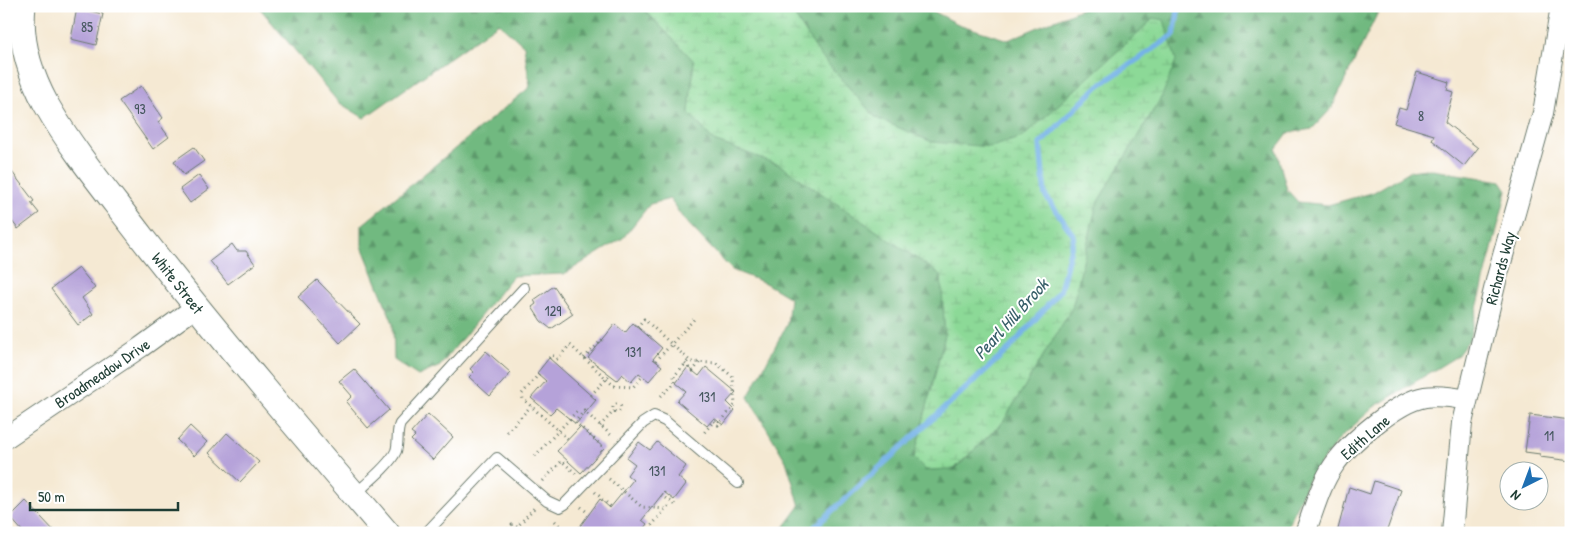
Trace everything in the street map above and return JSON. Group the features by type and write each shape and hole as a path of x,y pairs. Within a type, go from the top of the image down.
{"street":[{"name":"Richards Way","path":"1452,533 1458,450 1467,400 1504,249 1543,113 1561,6"},
{"name":"White Street","path":"17,19 24,48 46,104 81,157 196,307 387,533"},
{"name":"Broadmeadow Drive","path":"6,438 142,347 196,307"},
{"name":"Edith Lane","path":"1306,533 1333,467 1341,456 1364,434 1402,407 1417,399 1448,396 1467,400"}],"lane":[{"path":"354,495 392,458 398,444 400,424 524,288"},
{"path":"426,533 497,458 553,506 560,506 573,499 583,481 599,470 643,423 654,416 665,421 738,483"}],"path":[{"path":"656,361 696,317"},
{"path":"637,327 644,319 689,360 716,363 733,378 735,405 718,425 714,421 693,445"},
{"path":"584,358 603,339"},
{"path":"549,358 552,355 557,359 570,345 614,386 632,387 643,376"},
{"path":"660,396 675,383 674,376 689,360"},
{"path":"685,364 693,371 700,362"},
{"path":"539,374 522,394 523,399 568,439"},
{"path":"591,395 610,375"},
{"path":"507,432 531,406"},
{"path":"535,456 579,408"},
{"path":"606,450 575,422 579,417 584,411 615,439"},
{"path":"600,426 614,411"},
{"path":"575,413 579,417"},
{"path":"534,491 562,461 611,506"},
{"path":"599,470 642,508 665,509"},
{"path":"662,495 677,506"},
{"path":"505,533 512,525 517,526 543,498"},
{"path":"645,533 671,503"}],"green space":[{"path":"258,6 641,6 694,61 689,113 714,141 780,165 941,275 945,335 914,458 926,470 955,469 1003,422 1072,308 1097,203 1162,96 1154,18 1023,137 991,148 932,142 876,118 820,55 788,6 923,6 958,24 1008,40 1088,6 1381,6 1331,109 1312,129 1288,133 1276,149 1287,190 1298,202 1328,205 1374,192 1410,171 1426,169 1501,181 1507,190 1469,340 1457,356 1374,407 1340,438 1308,480 1285,533 780,533 800,506 786,461 748,397 787,324 790,298 765,283 732,270 682,217 670,199 650,204 623,238 564,274 513,276 440,366 418,376 394,360 393,323 362,246 362,225 530,87 524,46 499,23 364,118 338,102"},
{"path":"641,6 788,6 820,55 876,118 932,142 991,147 1023,137 1154,18 1164,20 1176,60 1162,96 1097,203 1072,308 1003,422 954,469 926,470 914,458 945,335 941,275 780,165 714,141 689,113 694,61"}],"building":[{"path":"77,8 103,14 96,45 71,39"},
{"path":"1417,72 1449,82 1447,90 1453,92 1445,122 1478,148 1464,166 1432,140 1434,135 1394,123 1399,108 1406,110"},
{"path":"141,86 163,118 158,122 169,137 153,149 119,101"},
{"path":"194,147 204,161 184,175 174,161"},
{"path":"6,164 34,201 31,203 39,213 18,229 6,213"},
{"path":"199,175 209,189 190,203 180,189"},
{"path":"232,244 237,251 246,251 255,264 228,284 210,261"},
{"path":"79,268 95,288 82,298 93,314 78,325 51,289"},
{"path":"317,280 360,324 340,343 298,297"},
{"path":"554,286 573,314 551,329 541,321 532,307 536,304 534,300"},
{"path":"633,323 662,348 653,359 662,366 649,381 639,373 631,382 622,374 617,380 588,358 615,324 625,333"},
{"path":"486,351 511,373 490,396 469,377 474,372 470,369"},
{"path":"549,358 596,400 576,424 556,408 550,414 531,398 546,381 537,373"},
{"path":"688,367 699,376 706,367 736,392 727,402 735,410 723,425 714,418 707,426 677,401 686,391 676,383"},
{"path":"354,369 389,410 368,428 346,402 352,396 339,381"},
{"path":"428,414 453,437 433,460 411,440 415,436 411,433"},
{"path":"1530,415 1571,420 1571,461 1540,457 1540,454 1525,452"},
{"path":"190,426 207,442 194,456 177,440"},
{"path":"580,427 604,448 581,473 557,451"},
{"path":"227,433 259,462 240,482 209,453"},
{"path":"639,442 650,450 657,442 686,466 678,477 686,484 674,500 664,492 642,520 647,524 640,533 575,533 600,499 610,508 633,480 627,475 635,464 627,458"},
{"path":"1374,481 1401,490 1386,533 1337,533 1349,487 1370,494"},
{"path":"26,501 56,533 24,533 10,517"}],"waterway":[{"name":"Pearl Hill Brook","path":"808,533 1011,347 1060,291 1074,236 1045,195 1040,144 1098,86 1174,35 1179,6"}]}
